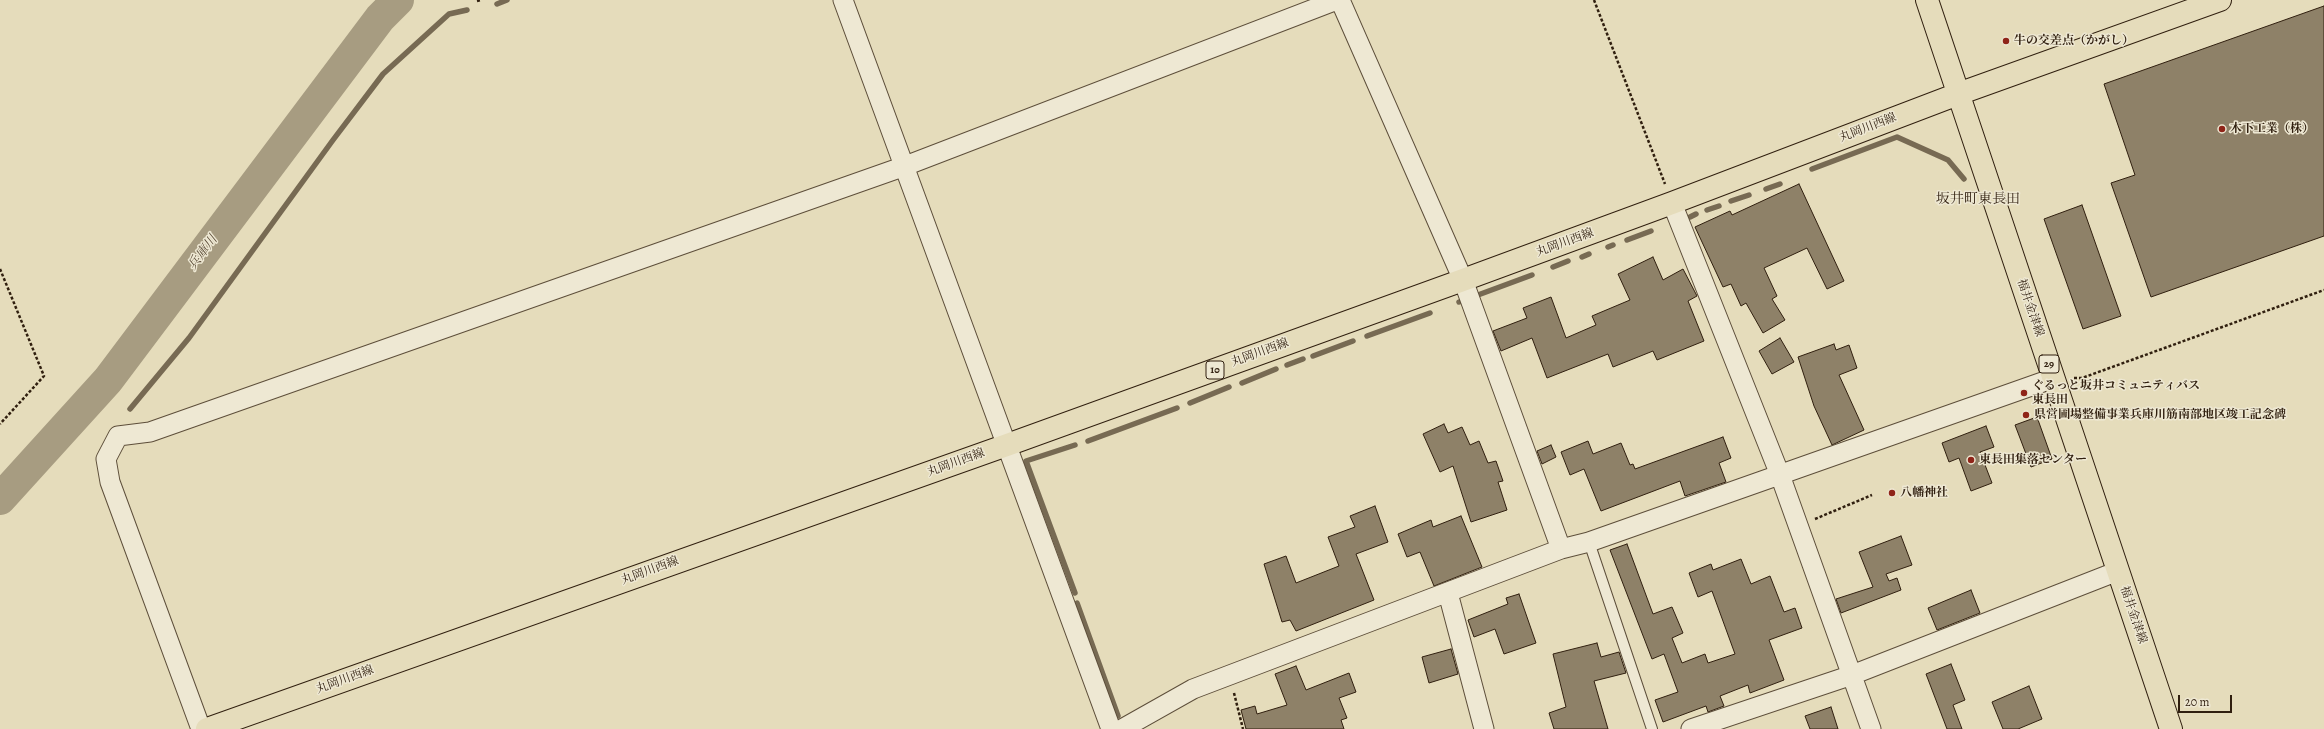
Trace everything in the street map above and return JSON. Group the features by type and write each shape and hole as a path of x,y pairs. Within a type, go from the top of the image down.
{"main road":[{"name":"福井金津線","path":"1927,0 2171,729"},
{"name":"丸岡川西線","path":"207,729 1007,445 1463,280 1672,203 1958,94 2220,0"}],"street":[{"path":"843,0 1111,729"},
{"path":"202,729 110,482 106,459 118,436 150,432 905,166 1338,0 1463,280 1561,549"},
{"path":"1672,203 1780,475 1871,729"},
{"path":"1122,729 1193,689 1561,549 1589,542 2054,378"},
{"path":"1703,727 1852,675 2118,571"},
{"path":"1448,593 1484,729"}],"lane":[{"path":"1589,542 1652,729"}],"path":[{"path":"1594,0 1672,203"},
{"path":"0,269 44,376 0,424"},
{"path":"2054,378 2082,378 2324,290"},
{"path":"1798,527 1872,495"},
{"path":"1229,676 1243,729"}],"building":[{"name":"木下工業（株）","path":"2324,6 2324,236 2151,297 2111,183 2135,175 2104,84"},
{"path":"1799,184 1844,281 1827,289 1807,248 1764,268 1777,296 1772,299 1785,320 1763,333 1746,303 1741,306 1731,284 1723,287 1695,227 1730,211 1732,215"},
{"path":"2082,205 2121,316 2083,329 2044,219"},
{"path":"1653,257 1663,280 1683,269 1697,296 1688,301 1704,341 1657,360 1653,351 1613,367 1608,354 1547,378 1532,338 1501,351 1493,331 1527,318 1523,308 1551,297 1566,338 1596,325 1592,316 1630,300 1618,274"},
{"path":"1780,338 1794,362 1772,374 1759,351"},
{"path":"1834,344 1836,350 1849,345 1857,368 1839,375 1864,430 1832,445 1814,406 1798,357"},
{"path":"2037,417 2052,459 2031,467 2015,425"},
{"path":"1444,424 1448,433 1462,427 1470,445 1479,441 1488,463 1496,461 1503,481 1498,482 1507,510 1471,522 1453,466 1440,472 1423,434"},
{"name":"東長田集落センター","path":"1986,426 1994,447 1980,452 1992,483 1971,491 1959,458 1949,462 1942,443"},
{"path":"1723,437 1731,458 1719,463 1726,482 1685,496 1680,481 1601,511 1584,469 1570,475 1561,452 1588,441 1593,454 1621,443 1630,465 1633,464 1635,469"},
{"path":"1551,445 1556,457 1542,464 1537,451"},
{"path":"1375,506 1388,542 1356,554 1374,600 1296,631 1290,620 1282,622 1264,564 1286,556 1296,583 1339,566 1328,537 1355,527 1350,516"},
{"path":"1461,516 1482,567 1434,586 1420,552 1407,557 1398,534 1431,520 1433,527"},
{"path":"1901,536 1912,565 1886,574 1889,581 1897,578 1901,590 1841,613 1836,599 1873,587 1859,552"},
{"path":"1627,544 1653,614 1672,607 1683,633 1672,638 1682,663 1705,654 1708,663 1735,654 1712,591 1698,597 1689,573 1711,564 1713,570 1741,559 1751,584 1770,576 1784,612 1795,608 1802,628 1769,640 1784,680 1750,693 1748,685 1720,696 1724,706 1708,712 1706,706 1663,722 1655,700 1678,692 1664,654 1652,659 1610,550"},
{"path":"1971,590 1980,613 1937,630 1928,608"},
{"path":"1519,594 1536,643 1504,654 1495,629 1474,637 1468,620 1508,604 1506,598"},
{"path":"1597,643 1601,657 1619,652 1626,673 1594,681 1608,729 1554,729 1549,713 1566,707 1553,654"},
{"path":"1451,649 1458,674 1429,683 1422,657"},
{"path":"1951,664 1965,700 1953,705 1962,729 1947,729 1926,674"},
{"path":"1296,666 1306,690 1349,673 1356,692 1339,698 1347,718 1341,720 1344,729 1246,729 1241,710 1255,706 1257,714 1287,705 1275,674"},
{"path":"2029,686 2042,719 2018,729 2003,729 1992,702"},
{"path":"1831,707 1838,729 1810,729 1805,716"}],"waterway":[{"name":"兵庫川","path":"0,499 108,380 380,18 398,0"},
{"path":"497,4 507,0"},
{"path":"130,409 189,338 333,140 383,74 449,14 467,10"},
{"path":"1812,169 1897,137 1948,160 1964,179"},
{"path":"1766,189 1780,184"},
{"path":"1731,201 1749,195"},
{"path":"1707,210 1719,206"},
{"path":"1690,217 1696,214"},
{"path":"1627,240 1651,231"},
{"path":"1608,247 1613,245"},
{"path":"1582,257 1589,254"},
{"path":"1553,267 1568,261"},
{"path":"1459,302 1532,275"},
{"path":"1367,336 1430,313"},
{"path":"1313,356 1353,341"},
{"path":"1287,365 1303,359"},
{"path":"1242,383 1276,369"},
{"path":"1190,403 1229,387"},
{"path":"1088,441 1177,408"},
{"path":"1075,445 1026,461 1075,593"},
{"path":"1077,603 1118,716"}],"place":[{"name":"牛の交差点（かがし）","path":"2006,41"},
{"name":"木下工業（株）","path":"2222,129"},
{"name":"ぐるっと坂井コミュニティバス 東長田","path":"2024,393"},
{"name":"県営圃場整備事業兵庫川筋南部地区竣工記念碑","path":"2026,415"},
{"name":"東長田集落センター","path":"1971,460"},
{"name":"八幡神社","path":"1892,493"}],"district":[{"name":"坂井町東長田","path":"1978,200"}]}
